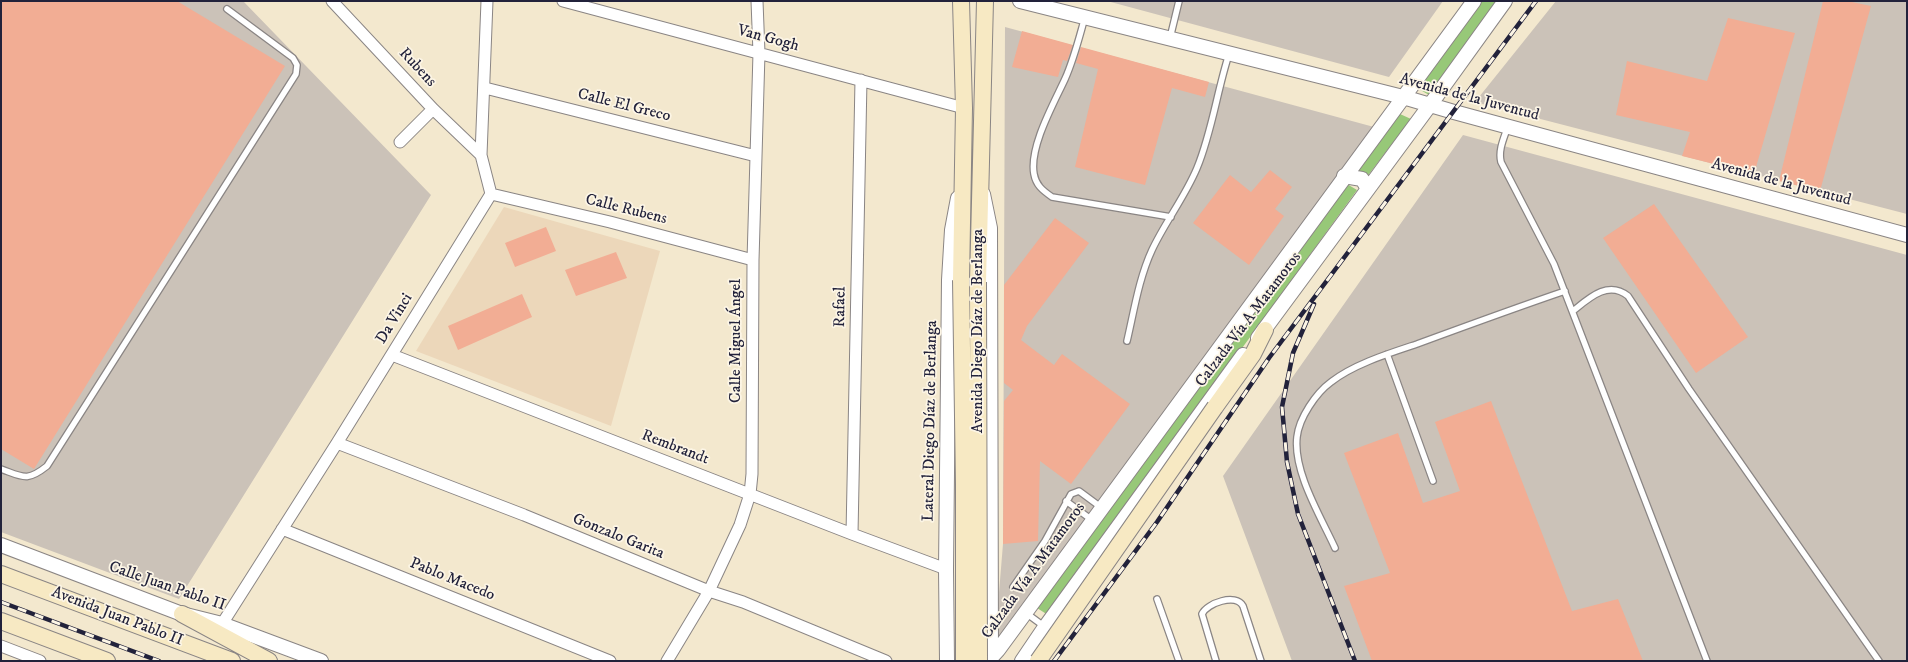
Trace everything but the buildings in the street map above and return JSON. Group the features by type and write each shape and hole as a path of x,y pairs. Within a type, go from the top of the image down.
{"main road":[{"name":"Avenida Diego Díaz de Berlanga","path":"961,1 964,108 961,280 964,485 964,661"},
{"name":"Avenida Diego Díaz de Berlanga","path":"985,1 978,282 987,660"},
{"path":"1038,661 1253,354 1265,330"},
{"name":"Avenida Juan Pablo II","path":"1,574 232,661"},
{"path":"182,614 235,641 268,661"},
{"path":"1,621 107,661"}],"street":[{"name":"Rubens","path":"332,1 433,109 481,155"},
{"path":"487,1 485,88 481,155 491,194"},
{"name":"Van Gogh","path":"564,1 964,108"},
{"name":"Calle Miguel Ángel","path":"667,661 709,591 740,525 750,494 752,474 753,260 759,53 757,1"},
{"name":"Avenida de la Juventud","path":"1020,1 1404,97 1907,235"},
{"name":"Calzada Vía A Matamoros","path":"987,660 1026,613 1092,520 1474,1"},
{"name":"Calzada Vía A Matamoros","path":"1022,661 1223,381 1265,330 1505,1"},
{"name":"Rafael","path":"852,534 861,80"},
{"name":"Calle El Greco","path":"485,88 756,156"},
{"path":"400,142 433,109"},
{"path":"1344,176 1362,179 1368,189"},
{"name":"Lateral Diego Díaz de Berlanga","path":"947,661 951,571 949,280 954,213 963,183"},
{"path":"981,187 989,215 990,228 991,618 987,660"},
{"name":"Calle Rubens","path":"491,194 753,260"},
{"name":"Da Vinci","path":"222,624 337,443 491,194"},
{"name":"Rembrandt","path":"392,355 951,571"},
{"name":"Gonzalo Garita","path":"337,443 524,515 709,591 744,602 886,661"},
{"name":"Pablo Macedo","path":"282,529 610,661"},
{"name":"Calle Juan Pablo II","path":"1,545 182,614 222,624 321,661"},
{"path":"948,622 959,629 966,631 980,627 991,618"},
{"path":"1,646 40,661"}],"lane":[{"path":"1170,38 1179,1"},
{"path":"1,469 24,478 36,476 48,466 296,74 296,65 293,58 227,8"},
{"path":"1086,17 1072,61 1051,105 1034,157 1033,172 1035,181 1041,190 1052,197 1171,217"},
{"path":"1127,341 1145,266 1158,239 1188,189 1205,146 1220,83 1229,53"},
{"path":"1508,126 1500,148 1499,156 1501,162 1551,258 1565,291 1707,661"},
{"path":"1573,311 1594,295 1605,290 1616,289 1628,296 1689,389 1879,661"},
{"path":"1335,548 1309,492 1301,467 1297,438 1301,423 1315,399 1331,382 1387,354 1565,291"},
{"path":"1387,354 1433,481"},
{"path":"1013,587 1048,536 1066,501 1073,492 1079,491 1102,508"},
{"path":"1066,501 1092,520"},
{"path":"951,571 965,578 967,584 967,614"},
{"path":"1157,599 1179,661"},
{"path":"1216,661 1202,614 1208,606 1232,599 1237,600 1243,606 1261,661"},
{"path":"1026,613 1045,627 1047,643 1044,661"}],"shaded area":[{"path":"1,1 243,1 431,195 179,599 1,532"},
{"path":"1107,1 1443,1 1389,77"},
{"path":"1556,1 1907,1 1907,214 1475,102"},
{"path":"1005,27 1374,127 995,641 1003,544"},
{"path":"1463,135 1907,255 1907,661 1292,661 1223,476"},
{"path":"504,207 660,251 611,426 416,351"}],"green space":[{"path":"1480,1 1496,1 1429,95 1417,88"},
{"path":"1400,114 1411,119 1366,178 1355,172"},
{"path":"1347,184 1357,190 1048,615 1037,608"}],"railway":[{"path":"1054,661 1157,522 1269,358 1536,1"},
{"path":"1314,304 1293,353 1282,407 1287,462 1298,514 1355,661"},
{"path":"1,602 159,661"}]}
